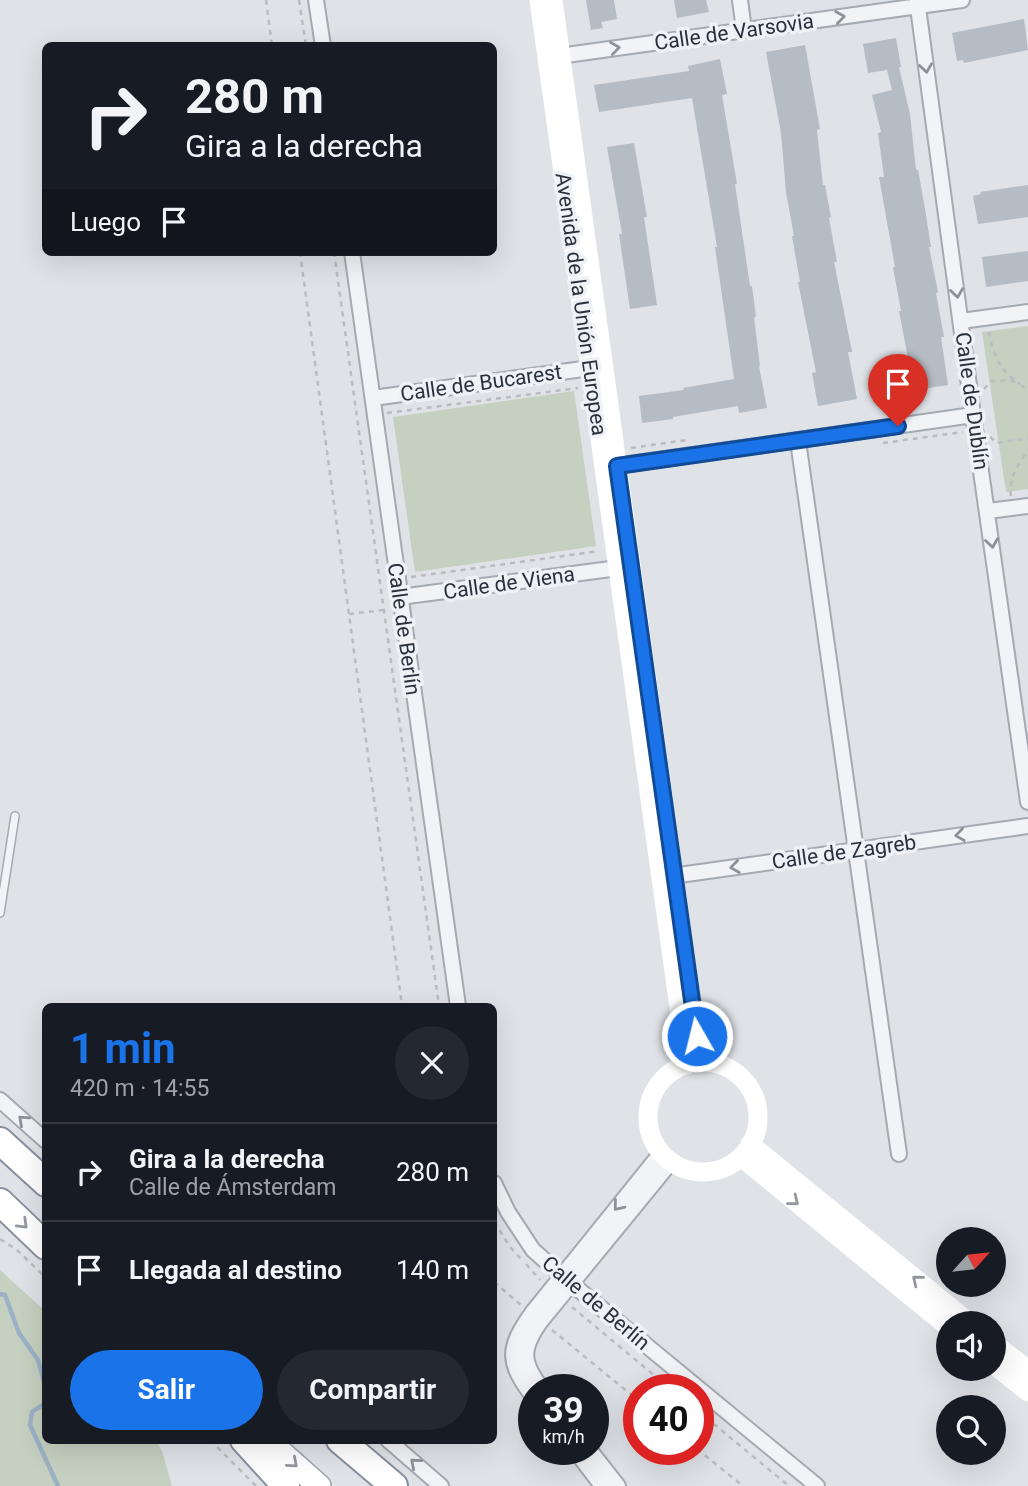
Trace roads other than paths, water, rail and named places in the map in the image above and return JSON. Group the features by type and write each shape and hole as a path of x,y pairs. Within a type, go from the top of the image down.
{"highway":[{"path":"0,1141 42,1179"},
{"path":"0,1202 42,1241"},
{"path":"248,1444 286,1486"},
{"path":"345,1444 394,1486"}],"main road":[{"path":"272,1444 319,1486"},
{"path":"330,1444 377,1486"}],"street":[{"path":"316,0 322,42"},
{"name":"Avenida de la Unión Europea","path":"539,0 554,57 694,1064"},
{"name":"Avenida de la Unión Europea","path":"553,0 554,57 590,368 610,467 618,568 668,877"},
{"path":"740,0 744,30"},
{"name":"Calle de Varsovia","path":"554,57 918,3 962,0"},
{"name":"Calle de Dublín","path":"918,3 1028,803"},
{"name":"Calle de Berlín","path":"353,256 458,1003"},
{"path":"961,321 1028,312"},
{"name":"Calle de Bucarest","path":"373,398 590,368"},
{"path":"610,467 973,415"},
{"path":"797,441 900,1154"},
{"path":"988,512 1006,500 1024,500"},
{"name":"Calle de Viena","path":"400,597 618,568"},
{"name":"Calle de Zagreb","path":"668,877 1028,826"},
{"path":"694,1064 716,1064 733,1072 746,1084 754,1100 757,1117 755,1135 746,1151 733,1163 717,1171 682,1169 666,1157 655,1145 648,1128 648,1109 654,1092 665,1077 680,1067 694,1064"},
{"path":"0,1100 42,1137"},
{"path":"746,1151 954,1311"},
{"path":"746,1151 936,1317"},
{"path":"518,1377 513,1354 518,1333 536,1317 666,1157"},
{"name":"Calle de Berlín","path":"497,1189 508,1212 533,1250 817,1486"},
{"path":"532,1374 526,1359 528,1340 536,1317"},
{"path":"1006,1353 1028,1370"},
{"path":"1006,1374 1028,1392"},
{"path":"393,1444 441,1486"},
{"path":"586,1465 602,1486"},
{"path":"602,1465 618,1486"}],"lane":[{"path":"0,913 15,816"}],"waterway":[{"path":"0,1294 5,1295 19,1333 38,1360 42,1374"},
{"path":"42,1405 32,1412 30,1425 58,1486"}]}
